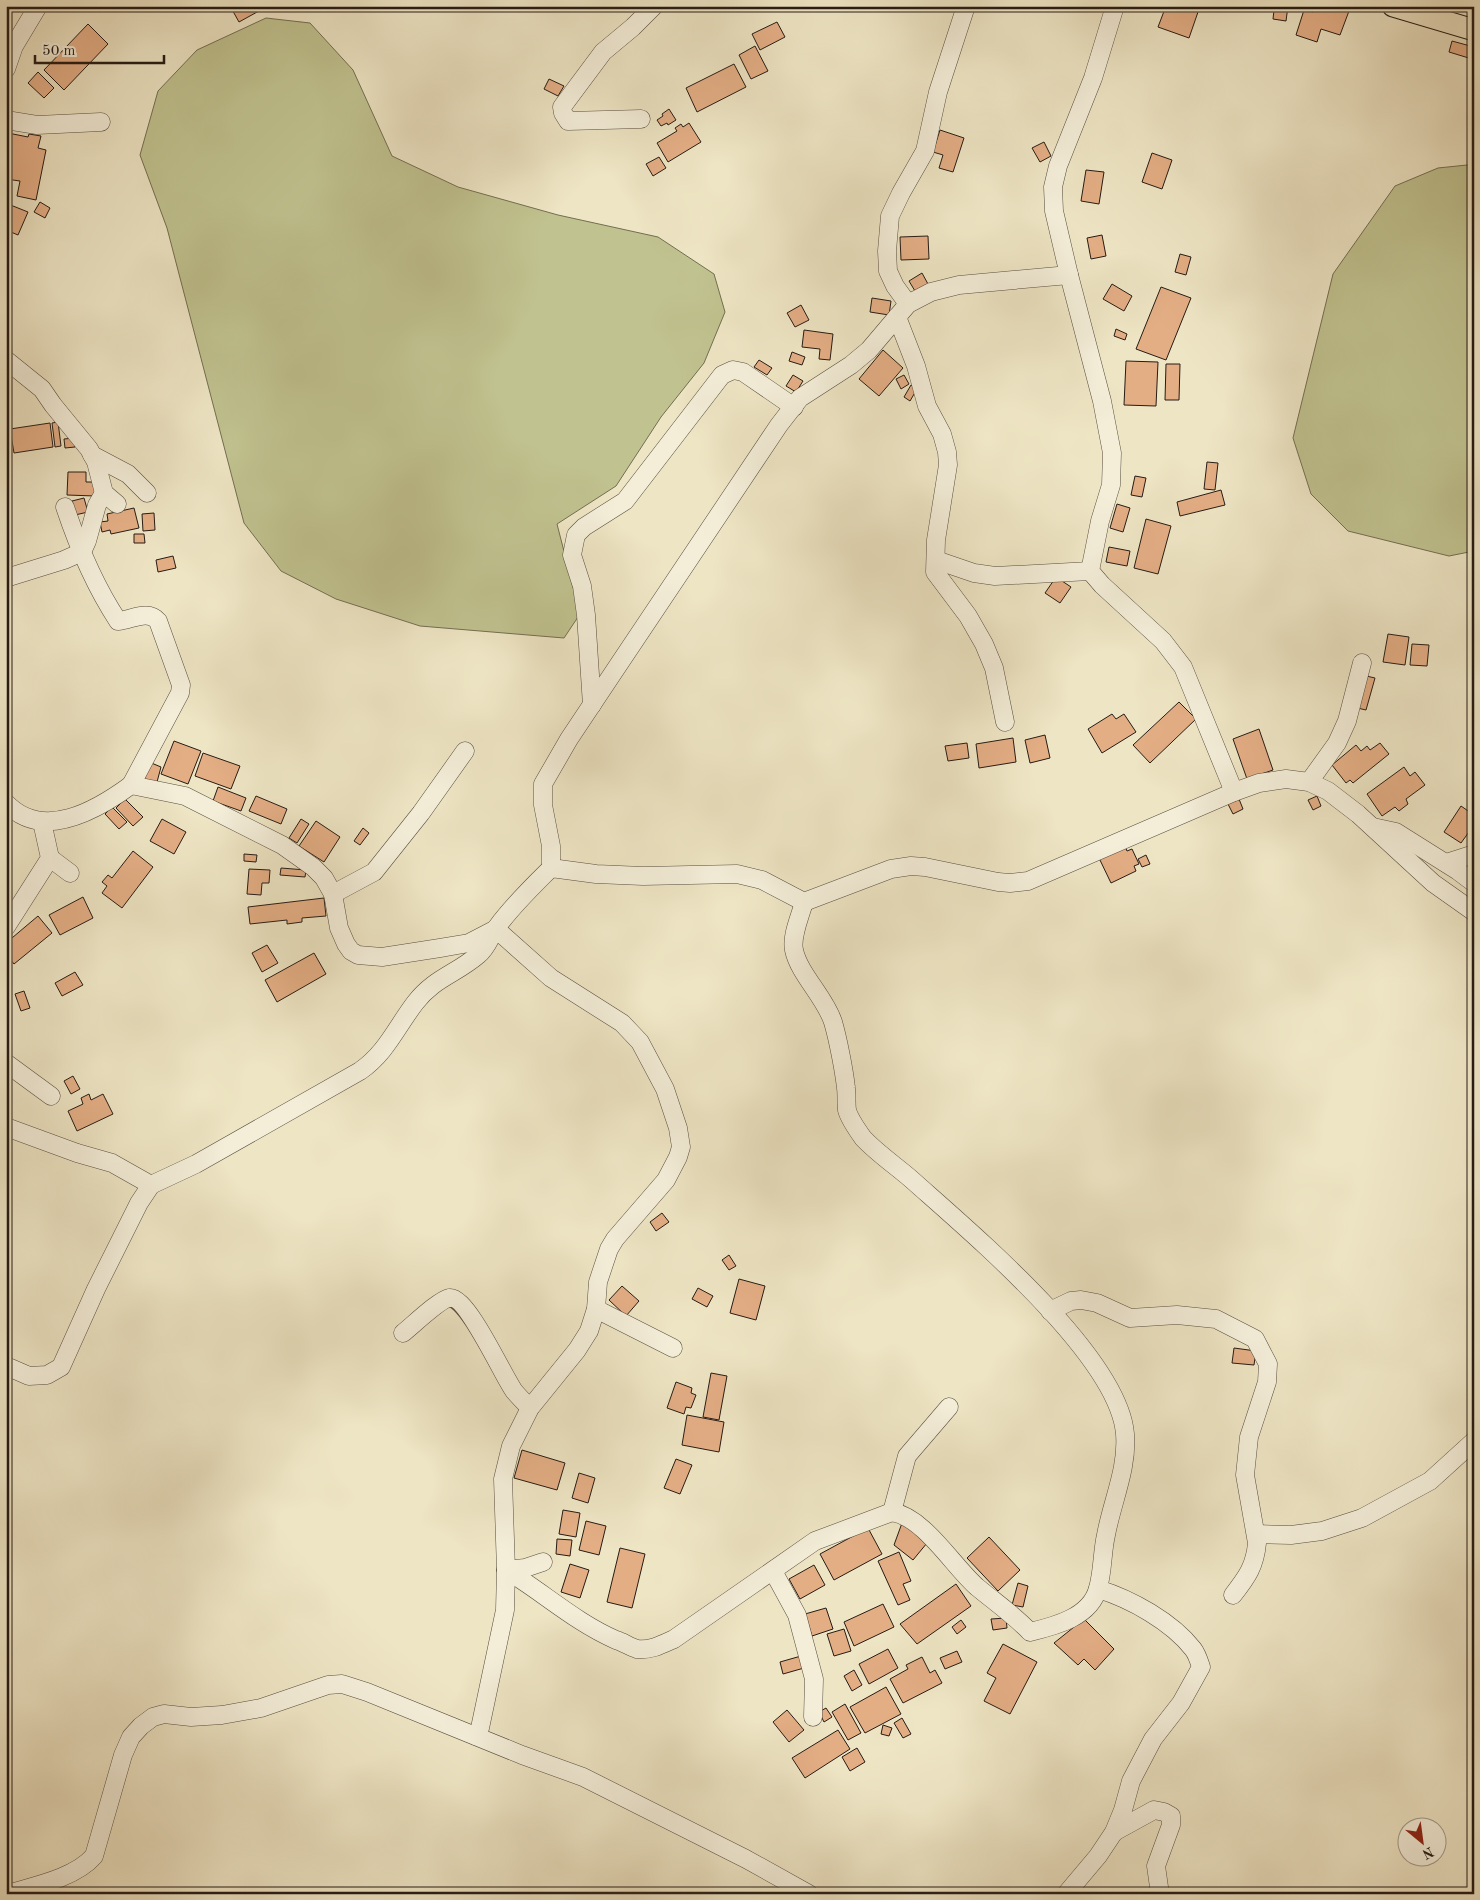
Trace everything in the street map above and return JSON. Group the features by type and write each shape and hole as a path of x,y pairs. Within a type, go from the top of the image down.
{"main road":[{"path":"1393,6 1474,30"}],"street":[{"path":"6,69 14,46 38,6"},
{"path":"640,118 568,121 562,107 603,52 633,27 654,6"},
{"path":"966,6 938,92 925,151 901,192 890,216 887,251 888,271 895,286 927,406 942,434 947,452 948,466 936,540 935,572 968,616 984,644 994,668 1006,722"},
{"path":"1090,571 1100,521 1112,485 1112,452 1102,401 1054,211 1054,187 1058,166 1092,78 1115,6"},
{"path":"6,120 37,125 101,122"},
{"path":"6,1366 29,1376 47,1375 61,1367 96,1289 139,1203 151,1185 196,1164 360,1071 374,1061 421,997 433,984 478,956 488,945 496,929 525,893 551,868 551,846 543,805 543,784 592,705 779,425 800,398 851,365 869,350 902,311 931,292 960,285 1069,275"},
{"path":"6,360 42,389 92,455 110,498 97,505 82,552 64,560 6,578"},
{"path":"592,705 586,615 582,586 572,555 576,535 584,527 625,501 722,375 733,370 743,372 794,407"},
{"path":"92,455 128,474 147,493"},
{"path":"6,803 23,815 42,822 63,820 108,802 131,785 180,693 180,685 158,621 149,614 118,621 82,552 65,507"},
{"path":"936,560 974,573 995,576 1090,571"},
{"path":"1090,571 1102,585 1163,641 1182,667 1234,792"},
{"path":"1309,782 1337,743 1347,721 1362,663"},
{"path":"333,894 374,872 421,813 466,751"},
{"path":"551,868 596,874 643,876 737,874 762,880 804,902 891,869 911,866 925,867 998,882 1028,881 1234,792 1259,783 1286,779 1309,782 1328,791 1358,814 1433,882 1474,912"},
{"path":"131,785 185,796 282,845 313,867 324,878 333,894 341,933 351,951 358,954 382,957 469,943 496,929"},
{"path":"42,822 50,858 70,873"},
{"path":"1373,827 1396,832 1474,883"},
{"path":"1446,863 1474,854"},
{"path":"6,928 50,858"},
{"path":"506,1570 535,1588 559,1608 591,1628 637,1648 650,1648 674,1640 815,1541 892,1512 910,1519 925,1532 976,1586 1021,1622 1030,1632 1054,1626 1084,1611 1093,1601 1098,1589 1106,1535 1126,1450 1125,1430 1121,1412 1110,1389 1087,1353 1050,1311 990,1251 863,1137 848,1112 846,1087 833,1022 795,954 793,943 804,902"},
{"path":"476,1736 480,1728 505,1610 506,1570 503,1479 510,1446 530,1408 577,1350 589,1331 596,1309 598,1282 609,1248 622,1229 666,1180 682,1146 665,1089 640,1042 622,1023 551,978 496,929"},
{"path":"6,1063 51,1096"},
{"path":"6,1127 76,1153 112,1163 151,1185"},
{"path":"402,1333 441,1302 449,1298 456,1299 468,1311 514,1391 530,1408"},
{"path":"1050,1311 1071,1301 1081,1300 1097,1303 1130,1318 1176,1315 1216,1319 1255,1339 1268,1364 1267,1382 1249,1437 1245,1475 1256,1534 1256,1551 1249,1575 1232,1595"},
{"path":"596,1309 673,1348"},
{"path":"892,1512 907,1456 949,1407"},
{"path":"1256,1534 1291,1534 1322,1531 1362,1518 1430,1481 1474,1441"},
{"path":"506,1570 524,1568 543,1562"},
{"path":"773,1571 797,1615 814,1679 814,1717"},
{"path":"1066,1894 1098,1856 1114,1832 1123,1810 1131,1781 1153,1739 1181,1703 1201,1667 1195,1651 1176,1630 1117,1595 1098,1589"},
{"path":"7,1894 51,1882 89,1862 94,1856 123,1755 132,1737 141,1726 158,1714 190,1717 222,1715 261,1708 328,1685 342,1684 367,1692 522,1755 583,1777 746,1859 809,1894"},
{"path":"1114,1832 1154,1810 1171,1816 1171,1825 1156,1866 1160,1894"}],"green space":[{"path":"266,18 310,23 353,70 392,156 458,187 558,215 658,237 714,274 725,312 704,363 661,417 616,486 557,524 580,614 564,638 420,626 336,599 281,571 244,523 167,228 140,155 158,91 197,50"},
{"path":"1467,165 1474,167 1474,551 1449,556 1348,531 1311,494 1293,438 1333,274 1395,186 1438,168"}],"building":[{"path":"230,6 268,6 239,22"},
{"path":"1166,6 1184,6 1198,12 1189,38 1158,27"},
{"path":"1266,6 1288,6 1286,21 1273,19 1274,10 1265,8"},
{"path":"1315,6 1335,6 1349,11 1340,35 1321,29 1317,42 1296,35 1304,10 1313,12"},
{"path":"777,22 785,37 760,50 752,34"},
{"path":"88,24 108,44 64,90 44,70"},
{"path":"1452,41 1474,47 1472,59 1449,52"},
{"path":"755,46 768,71 751,79 739,55"},
{"path":"734,64 746,87 697,112 686,88"},
{"path":"38,72 54,88 44,98 28,83"},
{"path":"549,79 564,86 558,96 544,89"},
{"path":"669,109 676,120 668,125 667,123 661,126 657,120"},
{"path":"689,123 701,142 668,162 657,143 677,131 675,128 681,124 683,127"},
{"path":"940,130 964,138 953,172 939,168 943,155 933,152"},
{"path":"8,133 28,137 29,134 41,136 38,148 46,150 36,200 17,196 20,181 6,179 6,141"},
{"path":"1044,142 1051,156 1040,162 1032,148"},
{"path":"1152,153 1172,160 1162,189 1142,182"},
{"path":"659,157 666,168 653,176 646,164"},
{"path":"1086,170 1104,172 1099,204 1081,201"},
{"path":"40,202 50,208 45,218 34,212"},
{"path":"8,204 28,212 18,235 6,230 6,207"},
{"path":"1102,235 1106,256 1091,259 1087,238"},
{"path":"928,236 929,259 901,260 900,237"},
{"path":"1180,254 1191,257 1186,275 1175,272"},
{"path":"922,273 928,284 915,291 909,281"},
{"path":"1112,284 1132,296 1124,311 1103,299"},
{"path":"1161,287 1191,298 1166,360 1136,349"},
{"path":"872,298 891,301 889,315 870,312"},
{"path":"801,305 809,320 795,327 787,313"},
{"path":"1116,329 1127,334 1125,340 1114,336"},
{"path":"804,330 833,334 830,360 819,359 820,349 802,347"},
{"path":"883,350 903,368 879,396 859,379"},
{"path":"792,352 805,357 802,365 789,361"},
{"path":"759,360 772,368 767,375 754,367"},
{"path":"1126,361 1158,362 1156,406 1124,405"},
{"path":"1166,364 1180,364 1179,400 1165,400"},
{"path":"793,375 803,381 796,392 786,386"},
{"path":"904,375 909,384 901,389 896,379"},
{"path":"911,385 917,389 910,401 904,397"},
{"path":"58,422 61,446 55,447 52,423"},
{"path":"50,423 53,447 14,453 10,429"},
{"path":"74,438 75,447 65,448 64,439"},
{"path":"1207,462 1218,463 1215,490 1204,489"},
{"path":"68,472 86,472 86,482 95,482 95,496 67,495"},
{"path":"1135,476 1146,478 1142,497 1131,495"},
{"path":"1221,490 1225,505 1180,516 1177,502"},
{"path":"84,498 88,512 75,515 72,501"},
{"path":"1117,504 1130,508 1123,532 1110,528"},
{"path":"134,508 139,528 111,534 110,530 102,532 100,522 108,521 107,514"},
{"path":"154,513 155,530 143,531 142,514"},
{"path":"1146,519 1171,526 1158,574 1134,568"},
{"path":"134,534 144,534 145,543 134,543"},
{"path":"1109,547 1130,551 1127,566 1106,562"},
{"path":"173,556 176,568 158,572 156,560"},
{"path":"1056,577 1071,587 1060,603 1045,593"},
{"path":"1388,634 1409,637 1405,665 1383,662"},
{"path":"1412,644 1429,645 1427,666 1410,665"},
{"path":"1362,675 1375,678 1366,710 1353,707"},
{"path":"1179,702 1196,719 1150,763 1133,745"},
{"path":"1112,714 1116,719 1124,714 1136,732 1102,753 1088,729"},
{"path":"1259,729 1273,770 1247,779 1233,739"},
{"path":"1045,735 1050,758 1030,763 1025,740"},
{"path":"1013,738 1016,762 979,768 976,744"},
{"path":"174,741 201,751 188,784 161,774"},
{"path":"967,743 969,758 948,761 945,746"},
{"path":"1380,743 1389,754 1353,783 1350,780 1346,783 1332,765 1356,745 1361,751 1367,746 1370,750"},
{"path":"203,753 240,766 231,789 195,776"},
{"path":"149,762 161,767 157,782 140,778"},
{"path":"1404,767 1410,776 1415,772 1425,785 1406,799 1408,804 1399,811 1395,807 1382,816 1367,794"},
{"path":"218,787 246,798 241,811 213,801"},
{"path":"256,796 287,809 281,824 249,811"},
{"path":"1317,796 1321,806 1313,810 1308,800"},
{"path":"125,799 143,817 133,826 116,808"},
{"path":"1239,799 1243,809 1233,814 1228,804"},
{"path":"1461,806 1474,815 1474,825 1461,843 1444,832"},
{"path":"112,807 127,822 119,829 105,814"},
{"path":"162,819 186,832 174,854 150,841"},
{"path":"301,819 309,824 297,843 289,838"},
{"path":"316,821 340,837 324,862 299,846"},
{"path":"363,828 369,833 360,845 354,841"},
{"path":"1125,846 1127,851 1132,849 1139,864 1134,866 1136,871 1111,883 1099,858"},
{"path":"133,851 153,867 122,908 102,893 107,886 102,882 108,875 112,878"},
{"path":"244,854 257,855 256,862 244,861"},
{"path":"1146,855 1150,864 1142,867 1138,859"},
{"path":"281,868 306,870 305,877 280,875"},
{"path":"249,869 270,870 269,883 262,883 261,895 247,894"},
{"path":"83,897 93,918 60,935 49,915"},
{"path":"324,898 326,916 302,918 302,922 287,924 287,920 250,924 248,907"},
{"path":"38,916 52,933 14,964 6,954 6,943"},
{"path":"267,945 278,963 262,972 252,953"},
{"path":"314,953 326,974 277,1002 265,980"},
{"path":"75,972 83,985 62,996 55,983"},
{"path":"24,991 30,1008 21,1011 15,994"},
{"path":"73,1076 80,1089 71,1094 64,1081"},
{"path":"89,1094 91,1100 103,1094 113,1114 77,1131 68,1111 83,1104 81,1098"},
{"path":"662,1213 669,1222 656,1231 650,1222"},
{"path":"729,1255 736,1266 729,1270 722,1260"},
{"path":"739,1279 765,1286 756,1320 730,1313"},
{"path":"622,1286 639,1301 626,1316 609,1300"},
{"path":"698,1288 713,1296 707,1307 692,1299"},
{"path":"1234,1348 1256,1351 1254,1365 1232,1363"},
{"path":"711,1373 727,1376 719,1420 703,1417"},
{"path":"676,1382 692,1388 691,1393 696,1395 691,1408 686,1407 684,1414 667,1408"},
{"path":"687,1415 724,1422 719,1452 682,1445"},
{"path":"522,1450 565,1463 557,1490 514,1478"},
{"path":"676,1459 692,1465 680,1494 664,1488"},
{"path":"579,1473 595,1478 588,1503 572,1498"},
{"path":"563,1510 580,1513 576,1537 559,1534"},
{"path":"586,1521 606,1526 599,1555 579,1550"},
{"path":"902,1523 927,1543 913,1560 894,1545"},
{"path":"868,1528 882,1554 834,1580 820,1554"},
{"path":"989,1537 1020,1570 998,1591 967,1558"},
{"path":"557,1539 572,1540 570,1556 556,1554"},
{"path":"620,1548 645,1554 632,1608 607,1602"},
{"path":"899,1552 911,1581 903,1584 910,1600 898,1605 878,1561"},
{"path":"570,1564 589,1570 580,1598 561,1592"},
{"path":"814,1565 825,1585 800,1599 789,1579"},
{"path":"1018,1583 1028,1586 1023,1607 1012,1605"},
{"path":"956,1584 971,1606 917,1644 900,1624"},
{"path":"883,1604 894,1627 854,1646 844,1622"},
{"path":"826,1608 833,1629 812,1636 805,1614"},
{"path":"1006,1618 1007,1628 993,1630 991,1619"},
{"path":"1084,1619 1114,1649 1095,1670 1084,1659 1078,1665 1054,1643"},
{"path":"961,1620 966,1627 957,1634 952,1627"},
{"path":"844,1629 851,1651 834,1656 827,1634"},
{"path":"1003,1644 1037,1662 1010,1714 984,1701 996,1678 987,1673"},
{"path":"888,1649 898,1668 869,1684 859,1664"},
{"path":"957,1651 962,1662 945,1669 940,1658"},
{"path":"801,1656 804,1668 783,1674 780,1662"},
{"path":"922,1657 930,1673 935,1670 942,1683 903,1703 890,1679 908,1669 906,1665"},
{"path":"854,1670 862,1685 852,1691 844,1676"},
{"path":"886,1687 901,1714 865,1733 850,1707"},
{"path":"845,1704 861,1733 848,1740 832,1712"},
{"path":"826,1708 832,1717 824,1722 819,1712"},
{"path":"787,1710 804,1730 789,1742 773,1722"},
{"path":"902,1718 911,1734 903,1738 894,1723"},
{"path":"883,1725 892,1728 889,1736 881,1734"},
{"path":"838,1730 850,1749 805,1778 792,1758"},
{"path":"857,1748 865,1762 850,1771 842,1757"}]}
